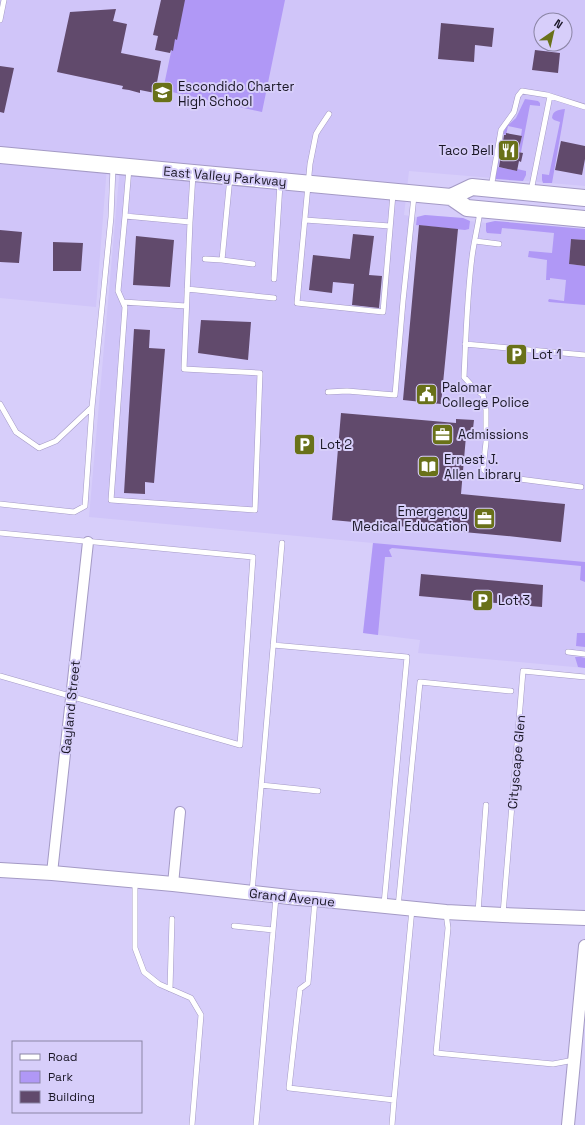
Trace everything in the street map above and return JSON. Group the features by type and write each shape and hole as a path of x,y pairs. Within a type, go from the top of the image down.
{"main road":[{"name":"East Valley Parkway","path":"0,155 451,197 467,208 585,219"},
{"path":"451,197 472,187 585,198"},
{"name":"Grand Avenue","path":"0,870 52,873 173,884 276,896 446,912 585,918"}],"street":[{"name":"Gayland Street","path":"52,873 88,542"},
{"path":"173,884 180,812"},
{"path":"568,1125 574,1060 581,1025 585,946"}],"lane":[{"path":"0,20 4,0"},
{"path":"491,189 501,130 514,112 518,96 522,91 550,96 585,107"},
{"path":"530,193 550,96"},
{"path":"329,114 316,134 310,164 296,303 383,312 393,192"},
{"path":"0,504 74,512 84,506 92,407 111,217 113,166"},
{"path":"129,167 118,291 125,307 111,500 255,510 260,373 184,369 193,173"},
{"path":"222,260 230,176"},
{"path":"274,279 280,181"},
{"path":"328,392 347,391 395,395 414,194"},
{"path":"480,209 470,274 464,377 474,388 483,394 486,410 486,442 483,469 489,475 580,487"},
{"path":"125,216 190,222"},
{"path":"305,220 390,226"},
{"path":"475,241 500,244"},
{"path":"205,259 253,264"},
{"path":"187,289 274,298"},
{"path":"123,302 186,306"},
{"path":"465,344 585,355"},
{"path":"0,404 16,432 39,448 56,441 92,407"},
{"path":"0,533 253,557 240,745 0,676"},
{"path":"252,893 282,543"},
{"path":"273,644 407,657 384,906"},
{"path":"568,652 585,654"},
{"name":"Cityscape Glen","path":"503,915 524,670 585,677"},
{"path":"398,907 420,682 511,691"},
{"path":"261,785 318,791"},
{"path":"478,913 486,805"},
{"path":"135,881 135,948 144,972 159,984 191,998 201,1015 192,1125"},
{"path":"256,1125 276,896"},
{"path":"315,899 308,983 300,989 289,1088 394,1100"},
{"path":"392,1125 412,908"},
{"path":"446,912 448,928 436,1053 553,1064 574,1060"},
{"path":"170,989 172,919"},
{"path":"234,926 273,930"}],"shaded area":[{"path":"0,0 585,0 585,186 409,171 404,215 417,217 425,215 463,218 470,221 486,223 495,221 585,229 585,668 418,653 420,640 363,633 373,543 89,517 120,166 107,166 96,307 0,298"}],"green space":[{"path":"182,0 285,0 262,112 163,90"},
{"path":"525,99 538,101 540,106 530,105 521,152 518,152 522,129 508,126 506,135 503,134 506,127 516,118"},
{"path":"565,109 552,183 543,183 542,174 549,175 560,122 552,118 553,113"},
{"path":"499,156 498,167 517,171 517,169 526,171 523,181 496,179 496,168"},
{"path":"425,215 463,218 470,221 469,229 465,230 416,225 417,217"},
{"path":"495,221 585,229 585,240 571,239 569,264 585,266 585,305 549,302 549,299 564,301 566,280 550,278 550,280 546,280 547,260 528,257 529,251 552,253 554,233 502,228 501,234 487,233 486,223"},
{"path":"373,543 585,562 585,582 580,580 581,566 392,548 389,550 392,557 385,557 378,635 363,633"},
{"path":"577,633 585,633 585,647 576,646"},
{"path":"575,657 585,658 585,668 578,667"}],"building":[{"path":"161,0 185,0 177,40 175,39 173,51 171,50 170,53 155,50 158,36 153,35"},
{"path":"116,9 113,21 127,24 121,53 161,61 155,93 140,90 140,93 122,89 123,86 57,72 70,12"},
{"path":"441,23 494,28 492,47 475,45 474,62 438,59"},
{"path":"535,52 560,53 558,73 532,70"},
{"path":"0,66 14,68 4,113 0,112"},
{"name":"Taco Bell","path":"506,133 522,136 518,152 523,153 521,162 519,161 517,171 499,167 504,135 506,135"},
{"path":"561,141 585,146 585,159 582,175 555,170"},
{"path":"419,225 458,229 441,404 403,400"},
{"path":"0,230 22,232 19,263 0,262"},
{"path":"353,234 374,236 369,275 382,276 379,308 352,305 354,284 333,282 332,293 309,290 313,255 350,259"},
{"path":"136,236 174,240 170,287 133,285"},
{"path":"571,239 585,240 585,266 569,264"},
{"path":"53,242 83,243 81,271 53,271"},
{"path":"201,320 251,322 248,360 198,353"},
{"path":"134,329 150,330 149,348 165,349 154,483 145,482 145,494 124,493"},
{"path":"341,413 456,423 456,419 474,420 472,437 466,436 461,494 565,504 561,542 332,520"},
{"path":"421,574 543,585 542,607 419,596"}],"place":[{"name":"Escondido Charter High School","path":"162,93"},
{"name":"Taco Bell","path":"509,150"},
{"name":"Lot 1","path":"516,354"},
{"name":"Palomar College Police","path":"427,394"},
{"name":"Admissions","path":"443,434"},
{"name":"Lot 2","path":"304,444"},
{"name":"Ernest J. Allen Library","path":"428,466"},
{"name":"Emergency Medical Education","path":"484,518"},
{"name":"Lot 3","path":"483,600"}]}
